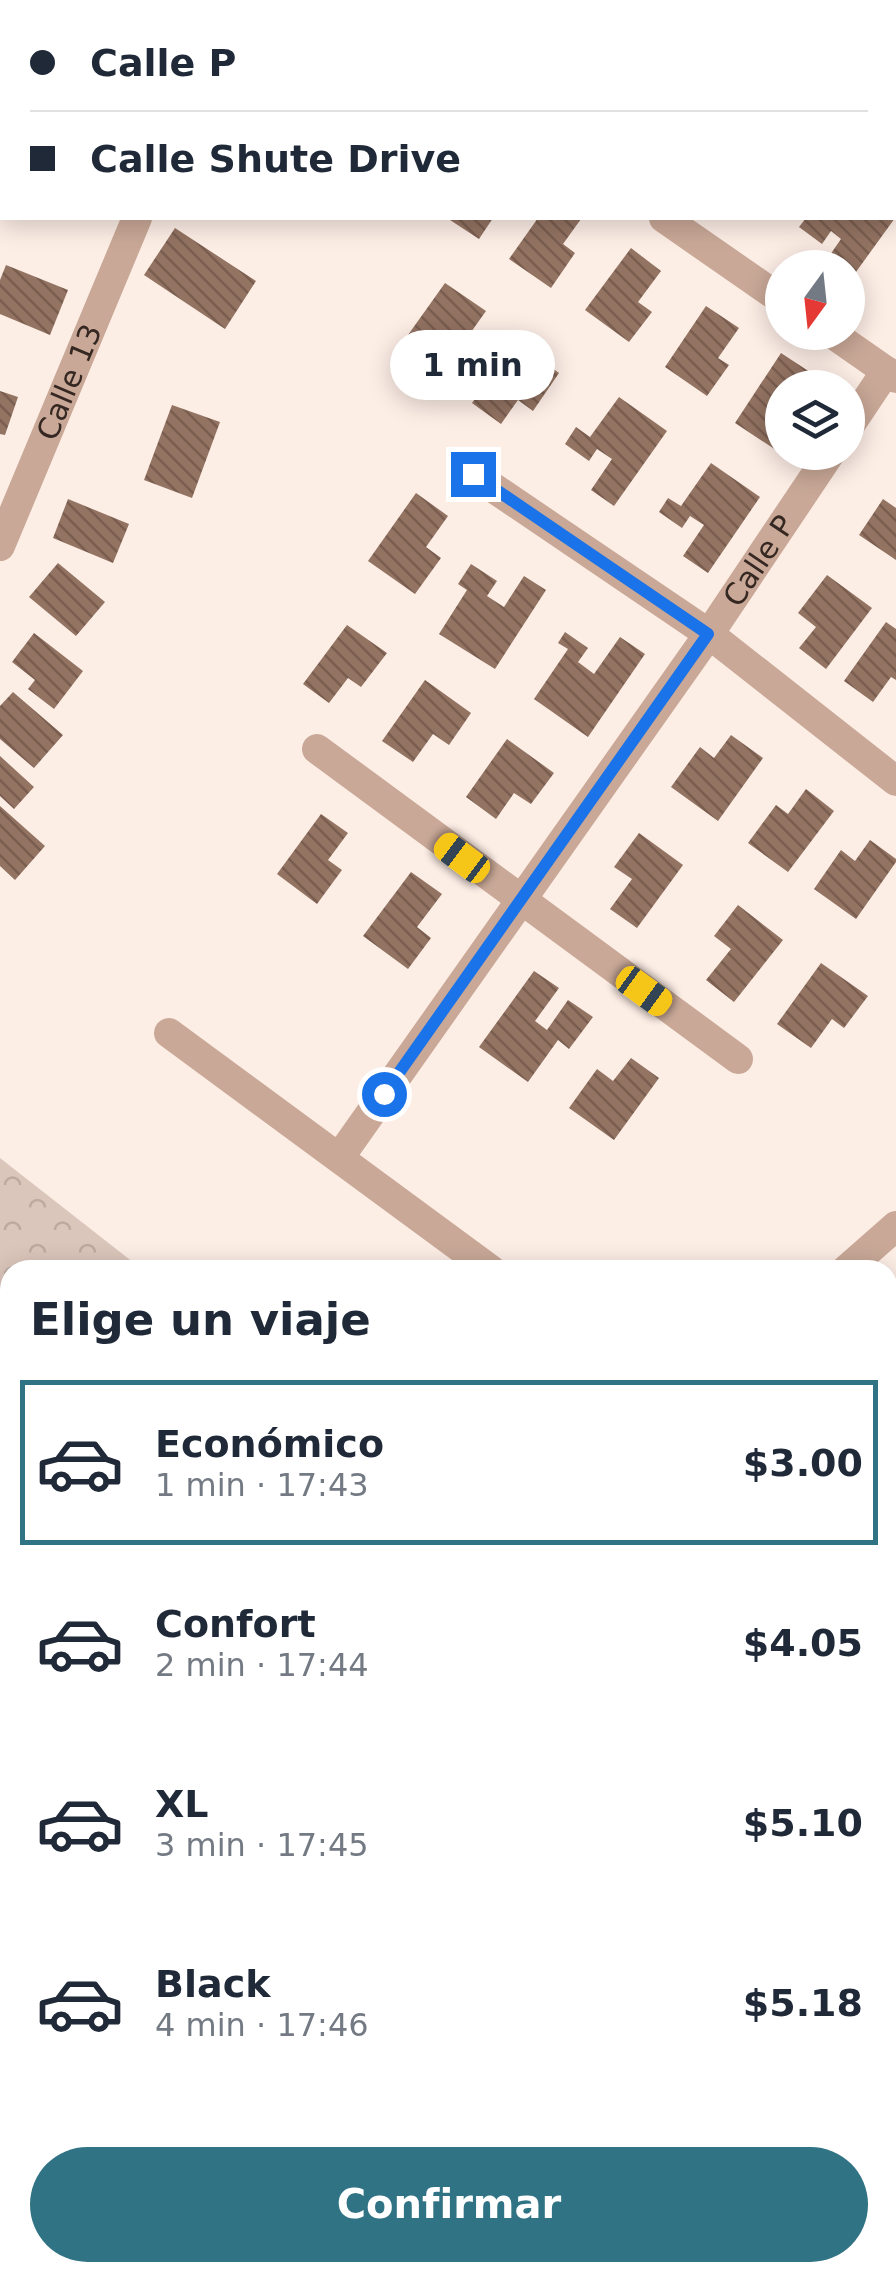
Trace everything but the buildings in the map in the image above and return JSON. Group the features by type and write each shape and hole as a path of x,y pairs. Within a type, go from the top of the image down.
{"street":[{"name":"Calle 13","path":"0,546 137,220"},
{"path":"667,220 765,288"},
{"path":"856,350 891,374 865,407"},
{"name":"Calle P","path":"339,1158 819,470"},
{"path":"473,474 708,634 896,781"},
{"path":"317,749 738,1059"},
{"path":"169,1032 477,1260"},
{"path":"857,1260 896,1226"}],"green space":[{"path":"0,1158 130,1260 0,1260"}],"route":[{"path":"384,1094 708,634 473,474"}]}
